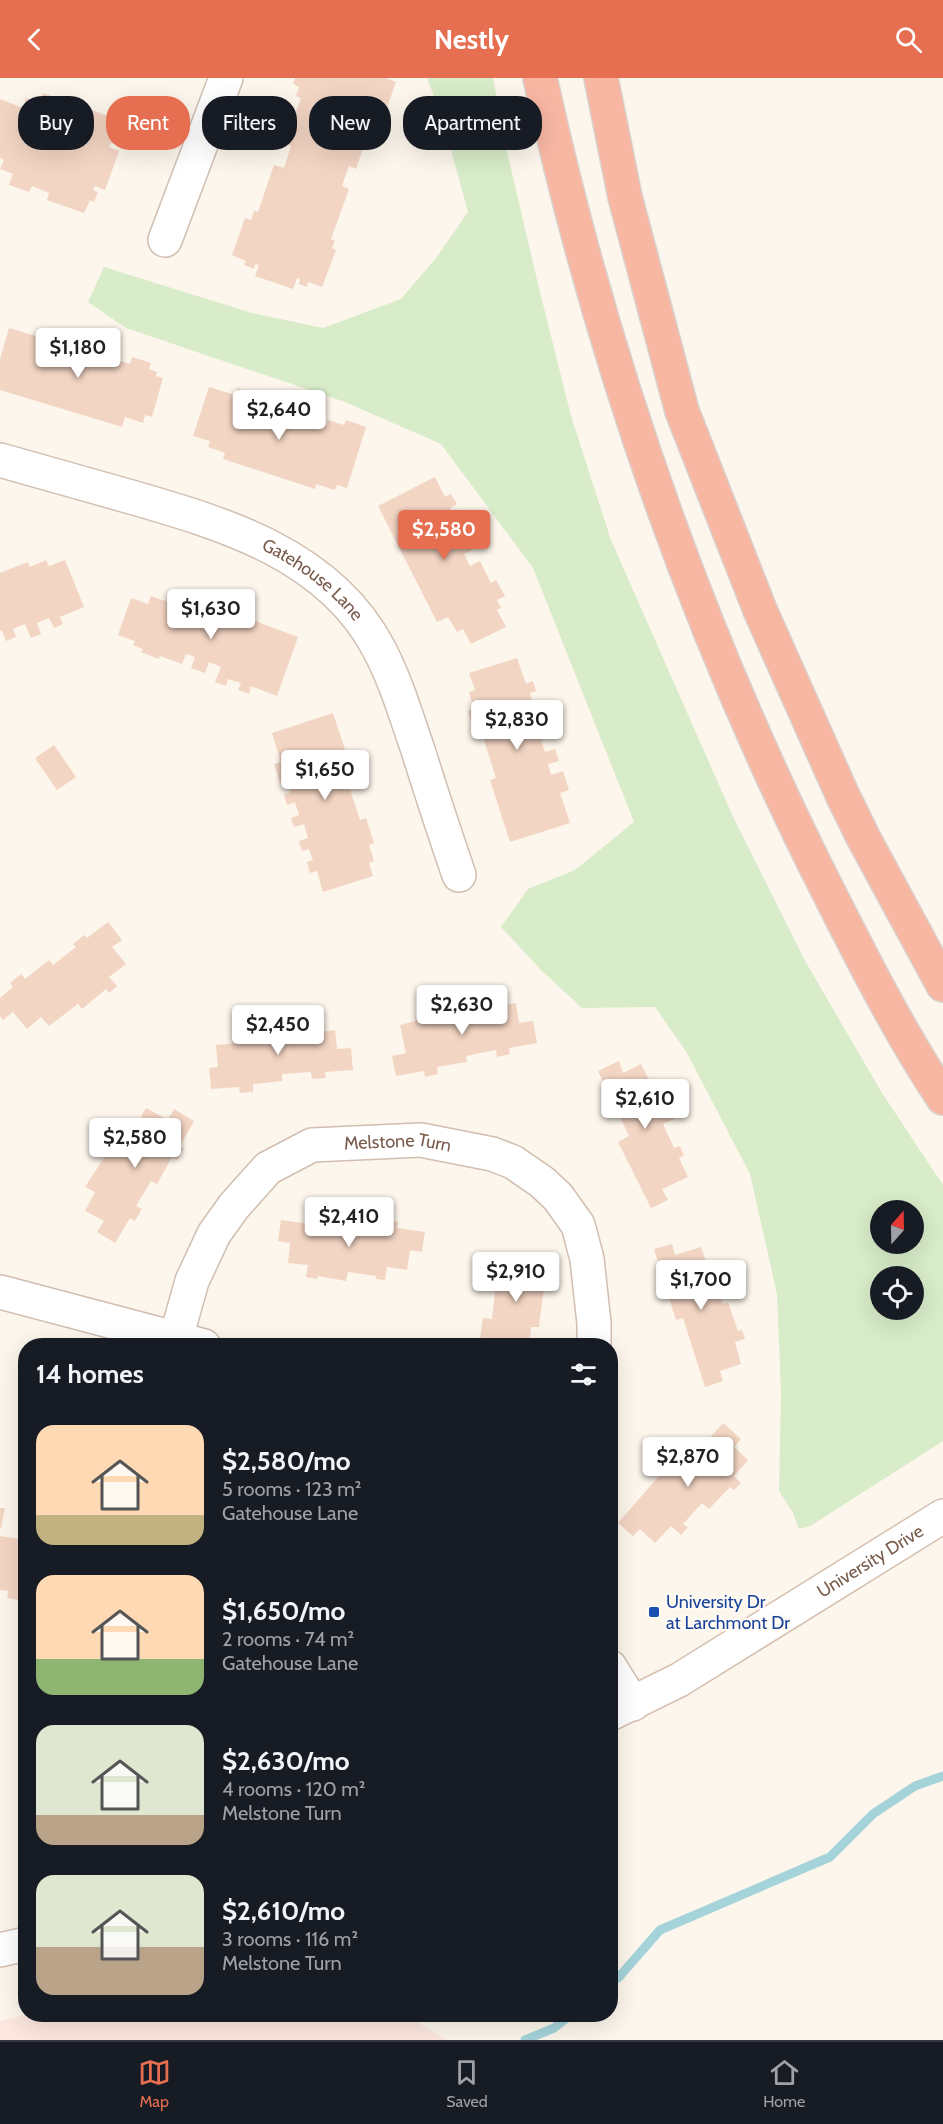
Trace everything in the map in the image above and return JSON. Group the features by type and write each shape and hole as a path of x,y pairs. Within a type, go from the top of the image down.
{"highway":[{"path":"540,78 580,242 629,409 675,544 725,669 801,836 872,979 943,1098"},
{"path":"601,78 625,197 682,411 760,610 842,794 943,985"}],"street":[{"path":"165,240 215,81"},
{"name":"Gatehouse Lane","path":"0,460 170,508 235,530 309,569 339,593 360,618 378,647 396,685 459,875"},
{"name":"Melstone Turn","path":"190,1338 192,1281 214,1234 234,1206 268,1168 312,1145 420,1140 492,1154 513,1162 542,1182 558,1197 578,1225 587,1259 594,1338"},
{"path":"0,1292 175,1338"},
{"name":"University Drive","path":"622,1709 679,1680 943,1516"},
{"path":"0,1950 18,1946"}],"shaded area":[{"path":"18,2017 18,2022 417,2022 446,2040 0,2040 0,2021"}],"green space":[{"path":"427,78 493,78 496,96 434,96"},
{"path":"451,150 507,150 571,416 611,540 734,819 804,959 882,1093 943,1185 943,1441 812,1525 799,1529 793,1513 779,1491 781,1392 777,1294 750,1174 687,1053 655,1007 582,1008 542,971 501,927 528,889 575,870 634,822 533,568 441,444 345,402 126,328 88,302 104,267 252,313 323,328 401,299 436,258 468,212"}],"building":[{"path":"295,78 386,78 396,82 391,96 309,96 309,150 362,150 356,169 349,166 342,186 349,189 331,239 335,241 332,248 336,250 322,287 308,282 307,287 299,284 300,279 297,278 293,289 255,276 259,265 255,264 254,269 244,265 246,261 232,255 245,218 251,220 254,211 258,212 274,165 284,168 290,150 297,150 297,110 301,98 296,96 299,87 293,84"},
{"path":"0,99 18,106 18,150 94,150 94,111 106,115 106,150 119,151 105,190 95,186 93,190 98,192 94,202 90,200 84,213 47,200 49,193 32,186 29,192 9,185 13,174 0,169 4,160 0,158"},
{"path":"9,328 39,337 40,330 51,334 49,340 61,344 63,337 74,340 71,352 93,359 95,353 130,364 132,357 151,363 149,369 157,372 156,376 163,378 152,417 145,415 143,423 125,417 122,427 0,390 0,359"},
{"path":"209,387 235,395 237,388 248,392 245,400 257,405 259,396 269,399 265,412 308,427 310,421 326,426 328,420 344,425 346,420 366,427 347,488 337,485 335,490 316,484 315,489 223,459 225,453 208,447 210,441 193,436"},
{"path":"435,477 445,497 451,494 457,504 450,508 455,519 463,515 467,524 455,530 462,544 469,540 474,549 464,554 470,566 480,561 491,583 496,580 505,596 497,600 501,608 497,610 506,627 471,644 463,629 457,632 448,617 437,622 378,506"},
{"path":"46,560 49,566 65,560 84,607 60,617 63,624 54,628 49,618 37,623 41,634 31,638 25,624 13,629 16,637 6,641 2,630 0,631 0,573 28,562 30,567"},
{"path":"172,590 298,637 277,696 251,686 249,694 238,690 241,683 228,679 226,686 215,682 221,667 209,662 205,673 191,668 195,657 186,654 182,664 160,656 159,659 141,652 143,649 133,645 135,641 118,635 131,598 148,604 151,596 168,602"},
{"path":"517,658 526,684 533,681 536,691 530,693 533,705 541,703 544,713 535,716 539,729 548,726 551,737 541,740 545,752 555,749 559,761 548,764 551,775 563,771 569,790 560,793 570,823 510,842 490,780 496,778 482,734 476,736 468,711 474,710 469,692 475,690 469,673"},
{"path":"333,713 353,774 346,777 360,820 366,818 374,843 369,845 374,861 369,863 373,876 323,892 317,871 310,873 307,862 313,860 309,849 302,851 299,841 308,838 304,824 294,827 291,818 299,815 295,802 287,805 284,795 291,792 288,780 280,783 274,764 281,762 272,733"},
{"path":"54,745 76,777 57,790 35,758"},
{"path":"108,922 122,940 112,947 126,964 109,977 117,986 109,993 106,989 82,1009 78,1004 49,1026 41,1017 27,1029 13,1012 3,1020 0,1016 0,998 13,987 10,983 21,974 25,979 49,960 53,965 76,947 73,944 84,935 87,938"},
{"path":"495,995 498,1006 516,1003 519,1023 533,1021 537,1043 509,1048 510,1054 497,1057 496,1050 466,1056 467,1062 437,1067 438,1074 425,1077 424,1071 396,1076 392,1056 406,1053 400,1025 416,1021 415,1017 425,1015 426,1018 456,1013 454,1006 486,1000 485,997"},
{"path":"315,1018 316,1032 335,1030 337,1049 351,1048 353,1070 325,1072 326,1078 312,1079 311,1072 282,1074 282,1081 253,1084 253,1092 240,1093 239,1087 211,1089 209,1068 218,1067 216,1045 237,1043 236,1031 247,1030 247,1033 276,1031 275,1025 306,1022 305,1019"},
{"path":"619,1061 623,1073 641,1064 651,1084 662,1080 666,1089 661,1092 674,1119 663,1124 674,1148 680,1146 684,1156 679,1158 688,1177 662,1189 668,1200 651,1208 618,1142 629,1136 598,1071"},
{"path":"146,1108 168,1120 174,1109 194,1121 180,1146 184,1149 177,1160 172,1157 157,1184 151,1181 136,1206 142,1209 135,1221 130,1218 115,1243 97,1232 104,1221 85,1211 95,1192 85,1187 107,1153 113,1156 131,1120 137,1124"},
{"path":"310,1217 324,1219 323,1225 352,1229 353,1221 383,1226 384,1220 398,1222 397,1228 425,1232 422,1252 410,1250 407,1270 387,1267 385,1280 376,1279 376,1276 348,1272 346,1281 318,1276 317,1279 306,1277 308,1265 288,1263 290,1243 278,1241 281,1220 309,1224"},
{"path":"672,1244 675,1255 701,1247 708,1267 715,1265 718,1276 715,1277 723,1304 728,1302 738,1331 742,1330 745,1339 735,1342 741,1364 720,1371 723,1381 705,1387 683,1318 676,1320 654,1249"},
{"path":"525,1253 548,1255 539,1327 531,1327 530,1338 480,1338 483,1318 492,1319 495,1292 490,1291 491,1280 501,1281 503,1260 524,1262"},
{"path":"723,1423 741,1439 734,1447 748,1460 734,1476 741,1483 734,1490 730,1487 709,1509 702,1503 683,1524 688,1527 681,1535 671,1526 655,1543 640,1529 633,1536 618,1523 667,1467 676,1476"},
{"path":"0,1508 5,1508 1,1528 0,1528"},
{"path":"0,1536 18,1539 18,1600 7,1598 9,1591 0,1590"}],"waterway":[{"path":"618,1978 660,1930 830,1857 873,1814 915,1786 943,1776"},
{"path":"525,2040 554,2028 562,2022"}],"place":[{"name":"University Dr at Larchmont Dr","path":"654,1612"}]}
